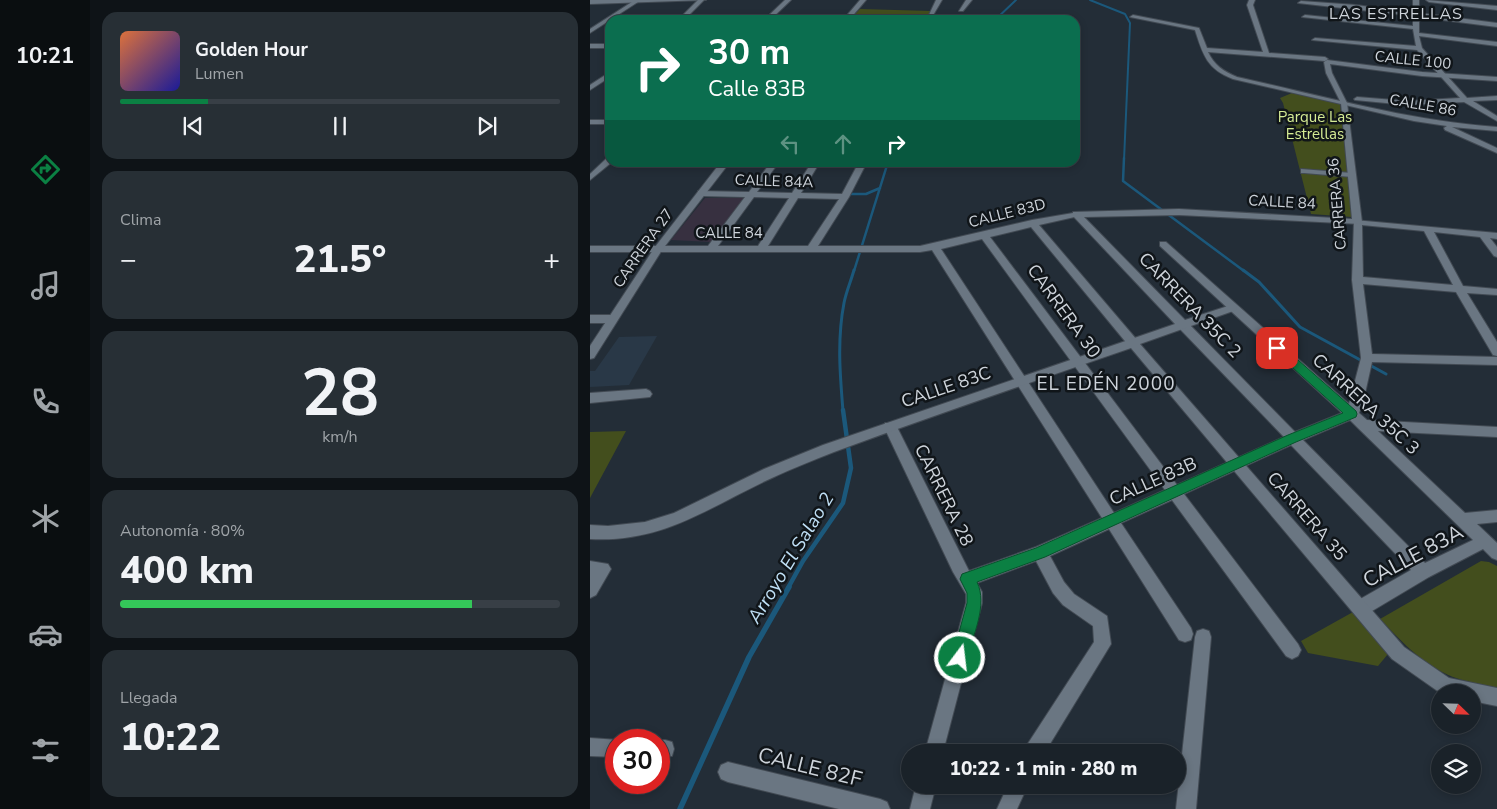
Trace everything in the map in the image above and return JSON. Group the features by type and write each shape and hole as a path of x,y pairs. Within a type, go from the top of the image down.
{"street":[{"path":"590,2 702,0"},
{"path":"687,15 702,0"},
{"path":"772,15 788,0"},
{"path":"850,15 863,0"},
{"path":"931,15 939,0"},
{"path":"962,10 969,0"},
{"path":"1252,0 1250,5 1251,11 1266,54"},
{"path":"1416,0 1416,31 1419,48 1466,100 1497,119"},
{"path":"1429,0 1497,8"},
{"path":"615,15 637,1"},
{"path":"1308,25 1299,2 1356,7 1497,25"},
{"path":"1133,16 1197,29 1214,68 1228,76 1250,83 1343,100 1407,103 1497,98"},
{"path":"1305,17 1416,31 1497,44"},
{"path":"592,30 605,22"},
{"path":"592,30 605,29"},
{"path":"1312,32 1319,46"},
{"path":"1316,40 1419,48"},
{"path":"590,46 605,46"},
{"name":"CALLE 100","path":"1205,50 1266,54 1444,76 1497,79"},
{"name":"CARRERA 36","path":"1322,52 1327,70 1336,83 1343,100 1357,222 1357,280 1367,362 1352,414"},
{"path":"590,88 605,78"},
{"name":"CALLE 86","path":"1343,100 1434,122 1497,129"},
{"path":"590,122 605,122"},
{"path":"1434,122 1497,151"},
{"path":"590,178 605,164"},
{"name":"CARRERA 27","path":"590,356 658,249 722,167"},
{"path":"712,248 771,167"},
{"path":"762,248 813,167"},
{"path":"812,248 845,197 860,167"},
{"path":"1304,171 1352,175"},
{"name":"CALLE 84A","path":"701,193 845,197"},
{"name":"CALLE 84","path":"1155,212 1357,222 1497,236"},
{"name":"CALLE 83D","path":"867,250 935,247 1076,214 1155,212"},
{"name":"CARRERA 35C 2","path":"1076,214 1423,572"},
{"name":"CARRERA 35","path":"1032,224 1398,653 1445,686 1497,697"},
{"path":"1428,230 1497,352"},
{"name":"CARRERA 30","path":"984,235 1292,650"},
{"path":"1483,235 1497,254"},
{"name":"CARRERA 35C 3","path":"1163,244 1352,414 1497,553"},
{"path":"935,247 986,322 1110,521 1194,636 1186,809"},
{"name":"CALLE 84","path":"590,249 812,248 867,250"},
{"path":"1357,280 1497,292"},
{"name":"CALLE 83C","path":"590,532 608,533 645,529 678,518 769,473 864,435 1232,308"},
{"path":"590,319 613,319"},
{"path":"1367,362 1497,360"},
{"path":"590,398 646,394"},
{"name":"CALLE 83B","path":"967,579 1040,553 1292,438 1352,414"},
{"path":"1363,425 1497,432"},
{"name":"CARRERA 28","path":"890,427 958,567 974,592 974,603 936,744"},
{"path":"1462,519 1497,516"},
{"name":"CALLE 83A","path":"1361,608 1423,572 1485,541"},
{"path":"1039,744 1103,644 1104,639 1101,622 1089,612 1076,607 1061,592 1040,553"},
{"path":"590,590 597,568"},
{"path":"590,747 605,748"},
{"name":"CALLE 82F","path":"728,772 880,809"},
{"path":"920,809 924,794"},
{"path":"1007,809 1014,794"}],"shaded area":[{"path":"705,198 747,198 711,242 671,240"},
{"path":"657,336 629,385 590,387 590,371 595,371 619,337"}],"green space":[{"path":"860,9 931,11 928,15 854,15"},
{"name":"Parque Las Estrellas","path":"1292,93 1340,104 1352,217 1311,214 1283,103 1280,98"},
{"path":"626,431 590,498 590,432"},
{"path":"1481,561 1497,566 1497,688 1459,679 1436,669 1416,654 1380,619"},
{"path":"1353,612 1388,654 1378,666 1308,653 1301,641"}],"waterway":[{"name":"Arroyo El Salao 2","path":"1000,15 1016,0"},
{"path":"1090,0 1125,14 1130,23 1124,160"},
{"path":"1124,158 1123,181 1244,271"},
{"name":"Arroyo El Salao 2","path":"880,188 886,167"},
{"path":"847,194 866,194 880,188"},
{"name":"Arroyo El Salao 2","path":"854,271 880,188"},
{"name":"Arroyo El Salao 2","path":"843,411 840,330 845,299 854,270"},
{"path":"1243,270 1259,282 1300,327 1386,374"},
{"name":"Arroyo El Salao 2","path":"788,588 803,561 843,503 851,468 843,410"},
{"name":"Arroyo El Salao 2","path":"680,809 749,657 789,587"}],"district":[{"name":"LAS ESTRELLAS","path":"1396,14"},
{"name":"EL EDÉN 2000","path":"1106,384"}],"route":[{"path":"960,658 974,603 974,592 967,579 1040,553 1292,438 1352,414 1277,348"}]}
